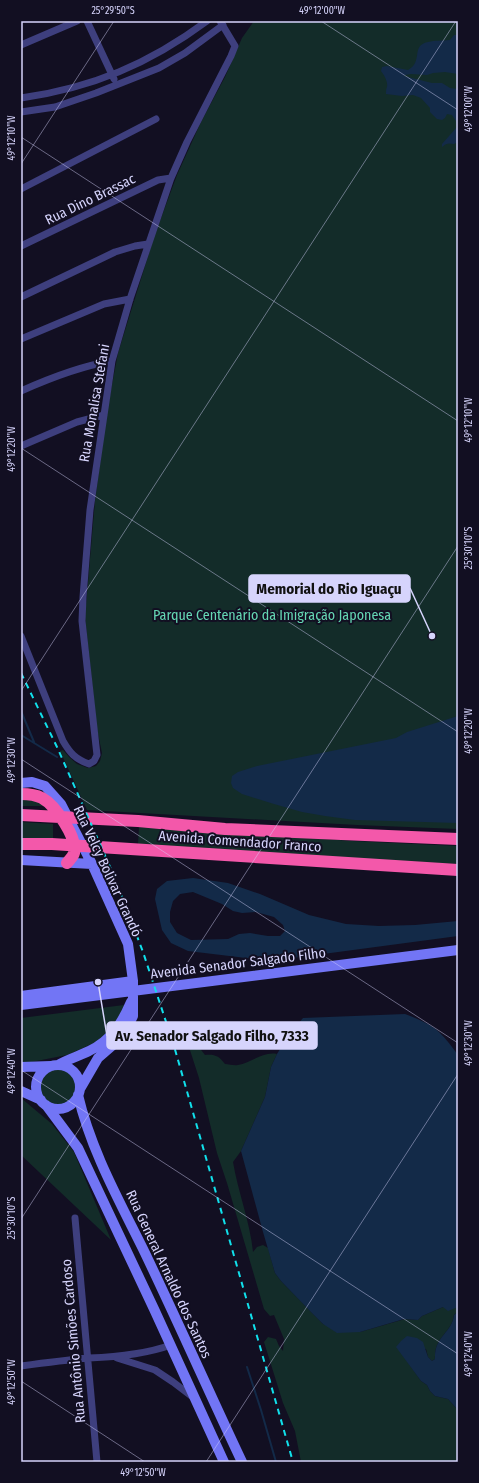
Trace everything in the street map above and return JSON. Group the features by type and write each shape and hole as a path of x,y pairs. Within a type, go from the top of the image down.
{"highway":[{"path":"21,794 42,798 54,808 74,842 72,863"},
{"name":"Avenida Comendador Franco","path":"21,815 62,816 225,829 458,838"},
{"name":"Avenida Comendador Franco","path":"21,844 52,844 458,870"}],"street":[{"path":"21,45 76,21"},
{"path":"87,21 117,85"},
{"path":"21,98 62,91 113,74 161,52 207,21"},
{"path":"21,120 22,112 55,107 159,68 185,53 221,23"},
{"name":"Rua Monalisa Stefani","path":"21,636 63,741 70,753 81,761 89,764 94,761 97,755 82,621 90,510 112,361 130,299 171,178 186,142 235,46 221,23"},
{"path":"21,189 156,119"},
{"name":"Rua Dino Brassac","path":"21,246 158,180 171,178"},
{"path":"21,297 115,252 148,244"},
{"path":"21,339 104,304 130,299"},
{"path":"21,391 50,378 102,362 112,361"},
{"path":"21,446 77,422 104,415"},
{"name":"Rua Velcy Bolivar Grandó","path":"21,783 32,782 45,786 53,794 64,810 92,864 128,944 133,981 133,1016 126,1030 113,1045 98,1058 79,1092"},
{"path":"72,863 86,854"},
{"path":"21,860 92,864"},
{"name":"Avenida Senador Salgado Filho","path":"21,1005 458,950"},
{"path":"21,996 133,981"},
{"name":"Rua Velcy Bolivar Grandó","path":"54,1066 91,1050 103,1043 122,1021 133,998"},
{"path":"43,1102 38,1094 37,1081 40,1074 54,1066"},
{"path":"21,1067 67,1067 73,1071 79,1082 79,1092 70,1105 64,1108 58,1108 21,1091"},
{"name":"Rua General Arnaldo dos Santos","path":"79,1092 81,1111 97,1152 242,1462"},
{"name":"Rua General Arnaldo dos Santos","path":"43,1102 78,1148 171,1345 224,1462"},
{"name":"Rua Antônio Simões Cardoso","path":"75,1218 97,1462"},
{"path":"146,1292 151,1284 160,1284"},
{"path":"21,1366 88,1358 115,1357 160,1349 171,1345"},
{"path":"115,1357 155,1370 194,1398"},
{"path":"219,1452 229,1454 233,1450 234,1445"}],"green space":[{"name":"Parque Centenário da Imigração Japonesa","path":"254,21 458,21 458,829 87,810 60,751 63,750 77,764 88,768 96,766 100,761 102,753 97,729 85,617 95,501 107,411 118,353 154,237 177,175 201,122 225,77 242,38"},
{"path":"21,796 48,806 21,806"},
{"path":"21,822 53,824 53,840 21,840"},
{"path":"139,827 353,841 458,846 458,864 326,857 138,844"},
{"path":"124,1005 122,1016 101,1040 67,1055 21,1064 21,1018"},
{"path":"189,1039 195,1042 205,1055 216,1056 225,1064 238,1065 267,1054 277,1054 271,1067 265,1097 241,1151 233,1162 253,1252 257,1247 263,1245 268,1248 275,1273 323,1324 360,1332 405,1319 418,1320 422,1316 443,1307 458,1307 458,1312 454,1315 453,1321 437,1345 435,1359 432,1361 428,1357 426,1349 397,1347 421,1381 427,1385 430,1391 435,1396 448,1399 458,1410 458,1462 301,1462 295,1431 283,1403 264,1342 268,1337 276,1339 283,1351 284,1339 274,1315 270,1316 264,1309 217,1153 199,1078 188,1044"},
{"path":"54,1068 62,1068 74,1077 77,1087 74,1097 68,1103 62,1106 54,1106 42,1097 39,1091 39,1083 48,1071"},
{"path":"21,1098 52,1124 74,1152 111,1240 21,1155"}],"water":[{"path":"454,35 458,35 458,74 445,72 427,75 411,74 404,76 432,83 442,83 450,88 458,89 458,142 454,144 449,143 442,147 442,144 457,127 456,121 452,115 447,114 442,120 437,119 430,112 430,108 421,98 413,95 402,96 386,94 387,83 381,71 382,67 387,66 408,70 413,66 417,58 418,50 423,44 433,41 450,40"},
{"path":"458,716 458,823 355,820 302,812 242,794 233,788 231,783 232,776 238,772 257,766 396,738 407,732"},
{"path":"193,878 228,883 260,894 309,915 346,924 379,926 415,925 458,921 458,936 278,960 188,951 171,943 162,930 155,899 157,889 167,881","holes":["193,892 222,904 233,911 242,913 256,912 274,917 283,925 285,931 280,936 250,933 239,934 228,939 191,940 177,933 170,922 170,912 173,901 180,894"]},
{"path":"405,1014 436,1029 458,1055 458,1307 448,1311 443,1307 422,1316 418,1320 404,1319 360,1332 337,1333 323,1324 275,1273 241,1151 265,1097 271,1067 277,1054 288,1036 303,1018"},
{"path":"458,1312 458,1410 448,1399 435,1396 430,1391 427,1385 421,1381 396,1347 407,1336 417,1338 423,1342 428,1357 432,1361 435,1359 437,1345 453,1321 454,1315"}],"waterway":[{"path":"21,711 34,742"},
{"path":"21,735 57,757"},
{"path":"247,1367 276,1462"}],"railway":[{"path":"21,673 57,747 115,878 143,952 174,1046 293,1462"}],"place":[{"name":"Memorial do Rio Iguaçu","path":"432,636"},
{"name":"Av. Senador Salgado Filho, 7333","path":"98,982"}]}
